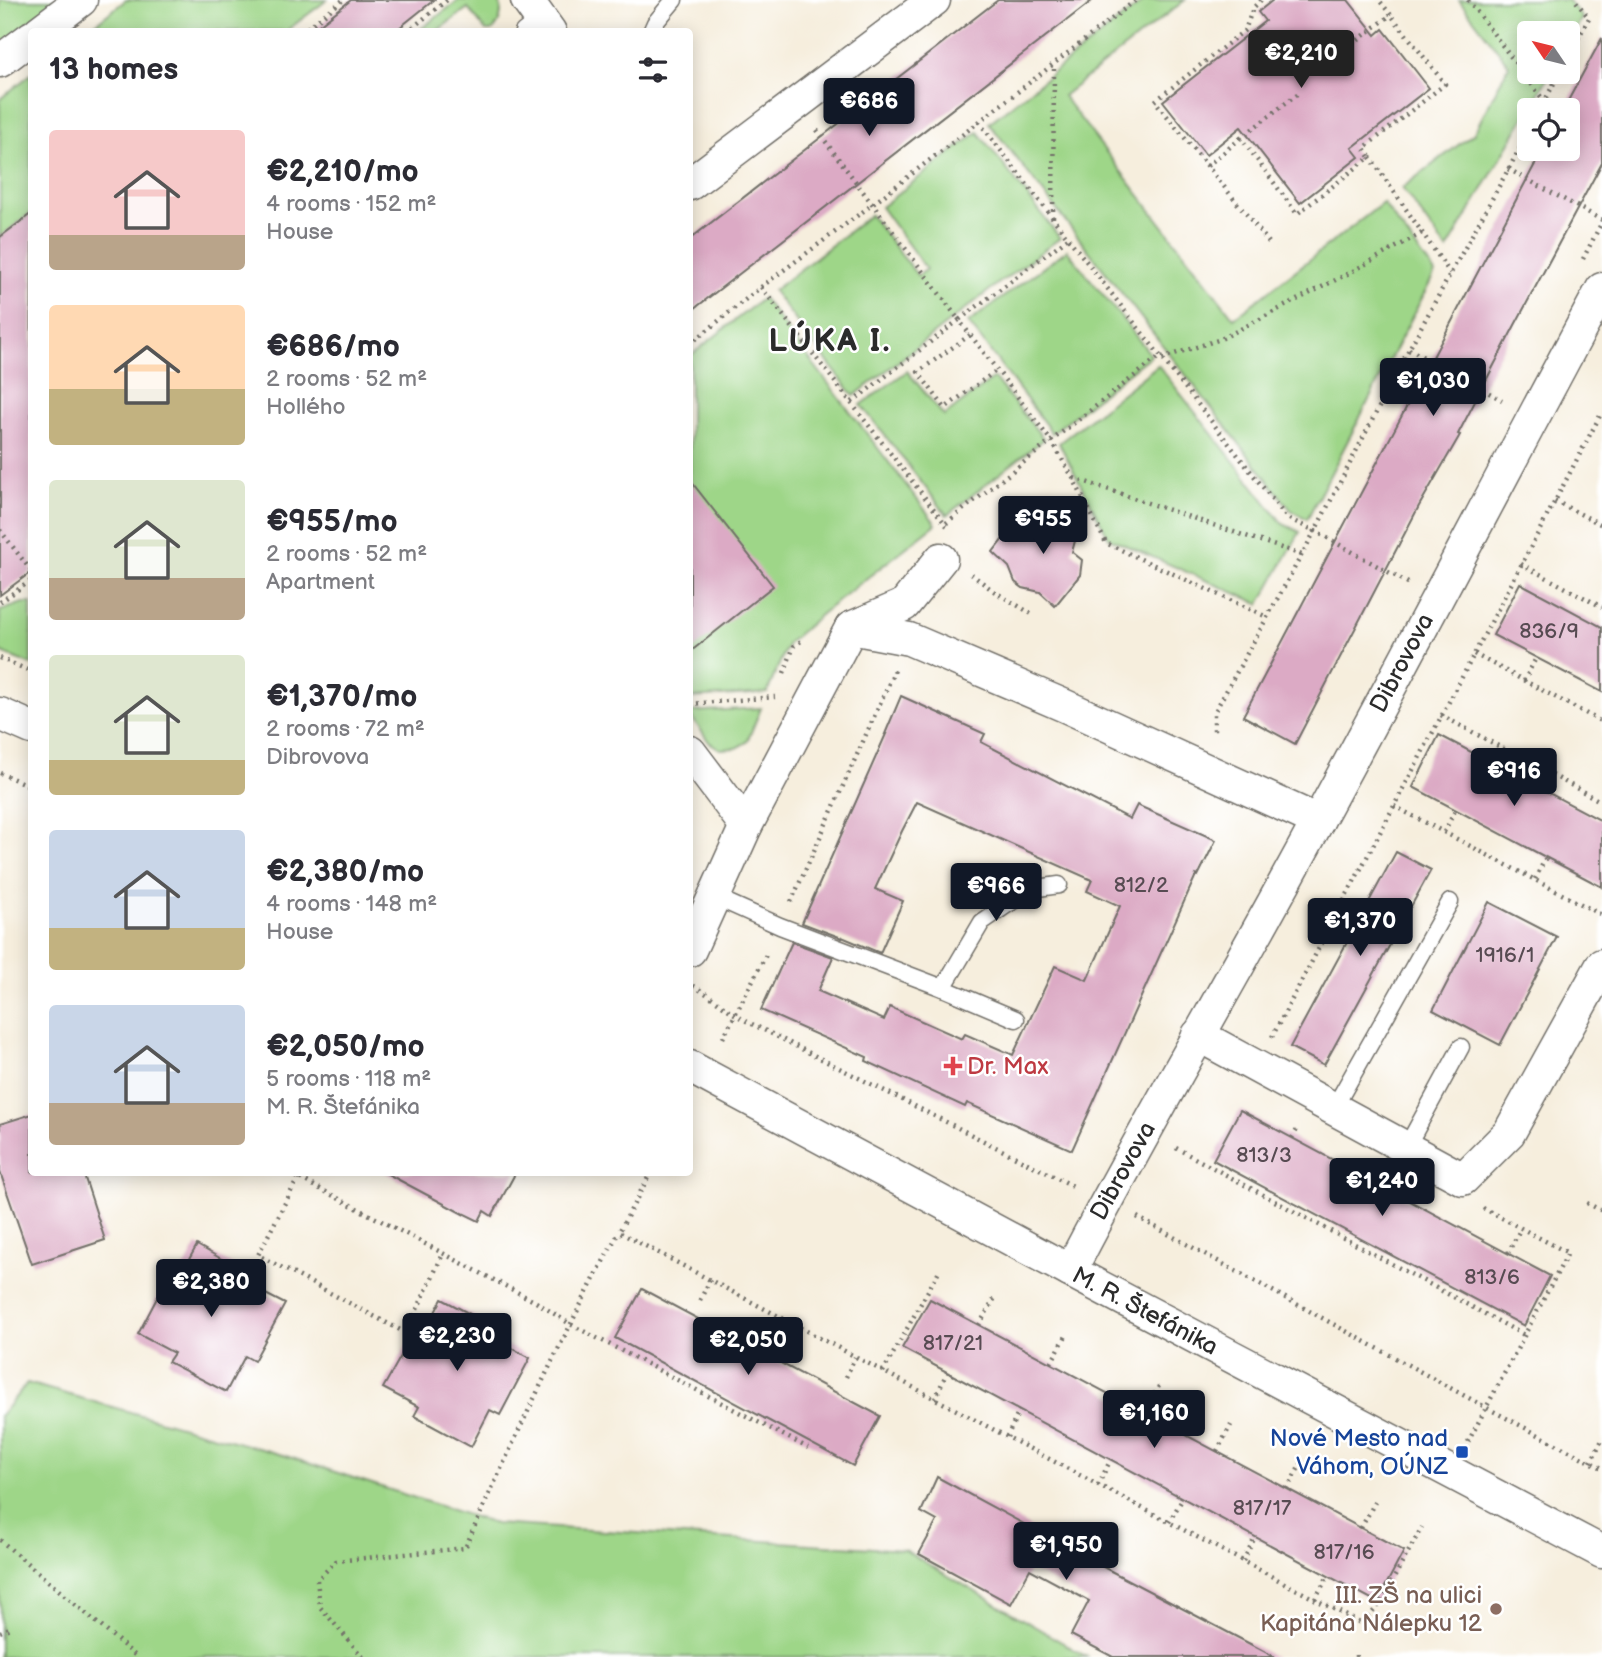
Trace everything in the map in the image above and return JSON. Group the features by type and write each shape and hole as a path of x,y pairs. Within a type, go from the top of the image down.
{"street":[{"path":"44,28 81,0"},
{"path":"693,182 934,0"},
{"path":"0,61 28,40"},
{"name":"Dibrovova","path":"1070,1271 1318,821 1602,289"},
{"path":"693,943 746,826 851,628 904,605 949,549"},
{"path":"851,628 909,639 1063,705 1318,821"},
{"path":"0,714 28,726"},
{"path":"693,756 746,826"},
{"path":"1198,1035 1463,1179 1509,1133 1602,965"},
{"name":"M. R. Štefánika","path":"693,1069 1602,1552"}],"lane":[{"path":"653,28 674,0"},
{"path":"943,988 982,922 1038,888 1059,885"},
{"path":"713,896 780,926 1016,1019"},
{"path":"1334,1108 1450,902"},
{"path":"1406,1148 1461,1047"}],"path":[{"path":"307,28 343,0"},
{"path":"411,28 447,0"},
{"path":"693,342 1136,0"},
{"path":"1261,0 1253,8 1245,30 1155,101 1271,245"},
{"path":"1379,0 1445,85 1364,148 1450,273"},
{"path":"1468,0 1542,98"},
{"path":"1575,0 1589,18 1580,35"},
{"path":"1325,65 1391,15"},
{"path":"1319,58 1330,71"},
{"path":"1053,219 1054,64"},
{"path":"1207,166 1297,94"},
{"path":"797,104 1052,442 1106,543 1267,617"},
{"path":"979,122 1287,518 1410,584"},
{"path":"1241,138 1297,214 1370,157"},
{"path":"1223,744 1214,734 1214,713 1315,531 1409,349 1517,153"},
{"path":"1508,169 1602,220"},
{"path":"946,523 1161,357 1222,338 1422,233"},
{"path":"852,402 1068,238"},
{"path":"761,287 946,523 949,549 995,592 1032,614"},
{"path":"970,335 918,372 944,408 997,370"},
{"path":"1409,349 1506,402"},
{"path":"1256,1067 1602,412"},
{"path":"1073,478 1302,555"},
{"path":"1555,501 1602,525"},
{"path":"946,523 949,549"},
{"path":"0,530 28,567"},
{"path":"1521,564 1602,607"},
{"path":"0,602 28,583"},
{"path":"723,1038 780,926 909,639"},
{"path":"1474,654 1602,722"},
{"path":"1524,681 1536,657"},
{"path":"0,658 28,670"},
{"path":"693,704 775,697"},
{"path":"1441,715 1602,802"},
{"path":"0,773 28,785"},
{"path":"1394,806 1602,915"},
{"path":"1444,832 1456,809"},
{"path":"1535,880 1546,857"},
{"path":"693,986 706,992 736,1016 1131,1214 1602,1468"},
{"path":"1167,1144 1524,1335"},
{"path":"295,1176 808,1448"},
{"path":"363,1657 320,1607 317,1580 336,1561 465,1548 536,1392 649,1176"},
{"path":"298,1178 258,1255 406,1334 443,1254"},
{"path":"1587,1203 1602,1211"},
{"path":"1462,1452 1569,1254 1477,1205"},
{"path":"1508,1253 1521,1228"},
{"path":"619,1232 1362,1624 1379,1605 1422,1527"},
{"path":"883,1372 940,1269"},
{"path":"700,1300 710,1280"},
{"path":"979,1325 995,1298"},
{"path":"772,1338 782,1318"},
{"path":"1051,1363 1066,1336"},
{"path":"846,1377 855,1357"},
{"path":"935,1399 947,1372"},
{"path":"1144,1412 1159,1386"},
{"path":"1007,1437 1019,1410"},
{"path":"1217,1451 1231,1424"},
{"path":"1591,1462 1602,1440"},
{"path":"1098,1485 1111,1460"},
{"path":"1287,1489 1302,1462"},
{"path":"1169,1522 1183,1498"},
{"path":"1361,1528 1375,1502"},
{"path":"1243,1561 1255,1537"},
{"path":"0,1540 137,1657"},
{"path":"1315,1599 1328,1576"},
{"path":"0,1632 10,1628"}],"green space":[{"path":"0,0 59,0 0,45"},
{"path":"126,0 327,0 290,28 90,28"},
{"path":"459,0 499,0 500,17 495,28 484,28 468,8 441,28 422,28"},
{"path":"1145,0 1185,0 1063,96 1234,318 1383,203 1435,273 1307,519 1291,510 989,123"},
{"path":"1459,0 1568,0 1582,18 1580,21 1517,21 1517,84 1544,84 1536,98 1517,98 1517,130 1447,250 1402,188 1474,133 1509,65"},
{"path":"28,76 28,215 0,237 0,99"},
{"path":"978,132 1060,238 854,396 773,291 870,215 918,276 926,269 881,207"},
{"path":"1067,250 1151,355 1052,433 968,323"},
{"path":"763,298 936,524 788,643 767,693 693,698 693,354"},
{"path":"1158,365 1283,524 1300,532 1260,604 1109,538 1059,443"},
{"path":"907,371 944,416 994,378 1044,439 947,515 861,405"},
{"path":"28,603 28,664 0,652 0,611"},
{"path":"761,708 747,742 736,748 720,749 709,742 693,719 693,712"},
{"path":"27,1383 283,1455 495,1524 904,1550 1087,1657 0,1657 0,1416"}],"building":[{"path":"351,0 434,0 399,28 315,28"},
{"path":"998,0 1093,0 693,310 693,237"},
{"path":"1273,0 1348,0 1376,35 1383,29 1429,88 1352,148 1359,157 1300,203 1241,127 1206,155 1163,101 1265,21 1258,12"},
{"path":"1602,38 1602,163 1295,744 1243,716 1537,161 1580,161 1580,98 1570,98 1577,84 1580,84 1580,79"},
{"path":"28,216 28,574 0,595 0,237"},
{"path":"693,484 773,586 693,650"},
{"path":"1023,513 1044,529 1051,520 1082,515 1072,552 1082,560 1080,575 1055,606 1040,592 1023,588 1015,582 1009,567 993,552"},
{"path":"1520,583 1602,627 1602,692 1493,635"},
{"path":"901,696 985,734 981,742 1130,819 1137,805 1216,840 1198,876 1196,875 1072,1150 967,1103 965,1107 866,1061 867,1057 761,1010 792,942 833,957 818,991 884,1020 890,1007 962,1039 965,1034 1013,1055 1055,966 1087,980 1120,906 1087,891 1092,880 917,802 875,889 903,901 880,953 802,923"},
{"path":"1439,735 1602,821 1602,887 1413,787"},
{"path":"1396,852 1431,870 1324,1065 1290,1047"},
{"path":"1489,902 1557,937 1500,1045 1433,1010"},
{"path":"1240,1110 1550,1276 1524,1326 1213,1160"},
{"path":"28,1115 28,1176 84,1176 105,1240 32,1264 0,1172 0,1124"},
{"path":"392,1176 514,1176 492,1216 484,1211 479,1221"},
{"path":"197,1245 255,1278 250,1286 285,1304 254,1361 245,1356 226,1392 168,1362 174,1353 138,1334 168,1277 177,1281"},
{"path":"642,1289 880,1416 853,1466 615,1338"},
{"path":"442,1299 498,1329 494,1338 530,1358 500,1415 490,1410 471,1447 414,1416 419,1407 383,1388 415,1331 423,1335"},
{"path":"930,1299 1404,1551 1377,1602 902,1348"},
{"path":"937,1477 1275,1657 1113,1657 1071,1635 1089,1601 1030,1569 1011,1604 919,1554 937,1521 921,1512"}],"place":[{"name":"Dr. Max","path":"953,1066"},
{"name":"Nové Mesto nad Váhom, OÚNZ","path":"1462,1452"},
{"name":"III. ZŠ na ulici Kapitána Nálepku 12","path":"1496,1609"}],"district":[{"name":"LÚKA I.","path":"830,341"}]}
